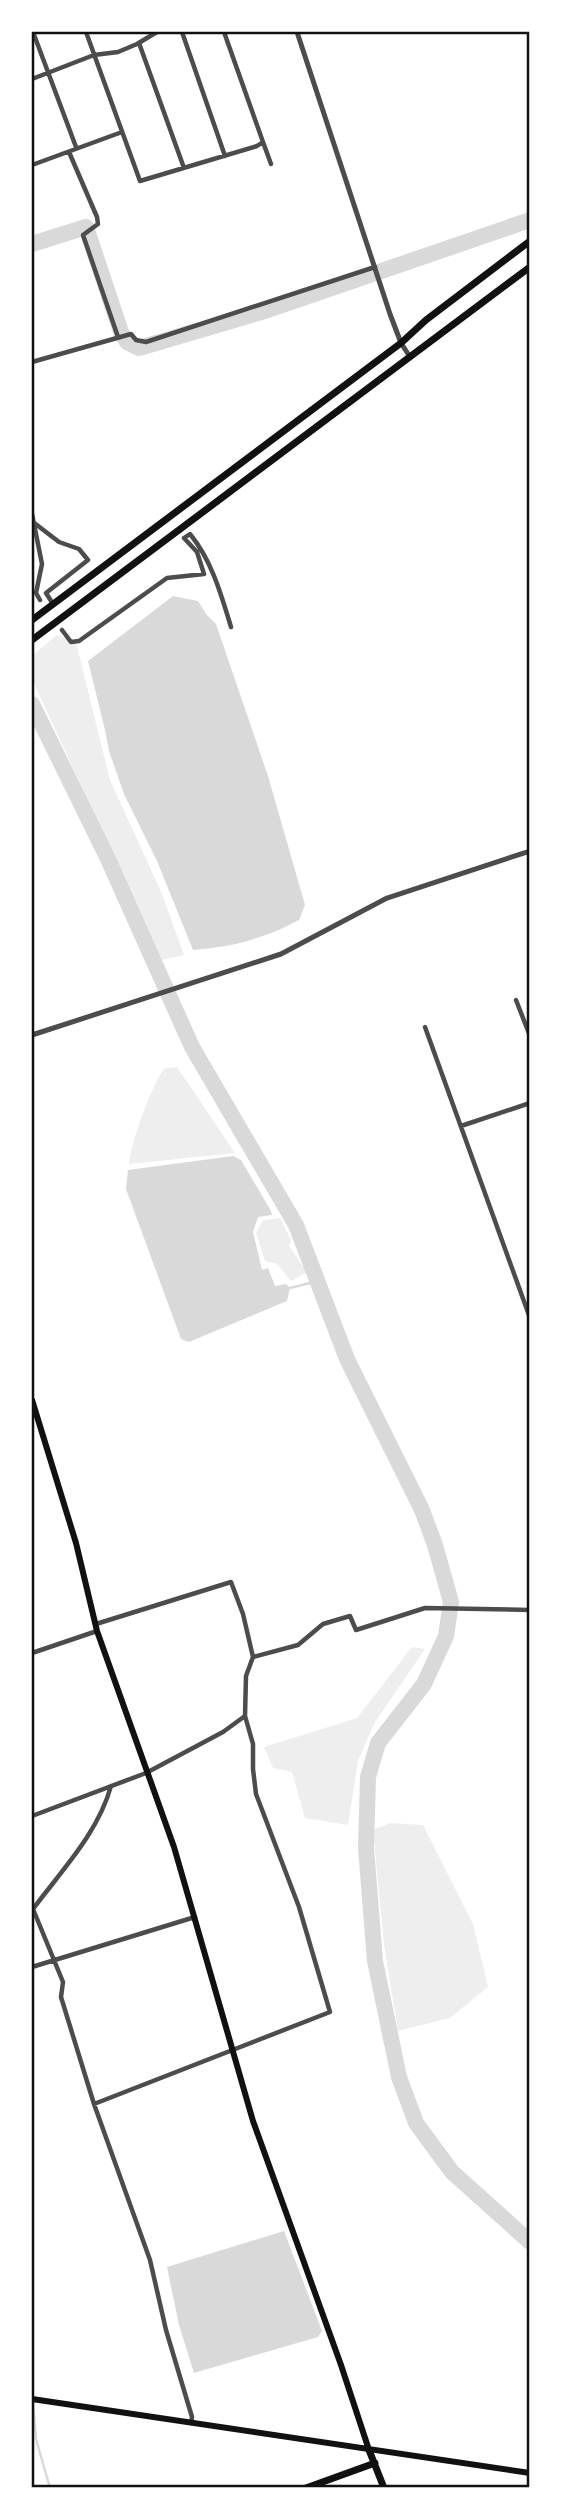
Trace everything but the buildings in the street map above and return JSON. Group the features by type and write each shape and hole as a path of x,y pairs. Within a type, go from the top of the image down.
{"main road":[{"path":"32,620 401,343 426,320 530,242"},
{"path":"32,639 530,267"},
{"path":"32,1400 76,1543 96,1628 174,1847 253,2121 384,2487"},
{"path":"32,2399 530,2473"},
{"path":"306,2487 376,2463"}],"street":[{"path":"33,32 76,148"},
{"path":"86,32 140,181 263,142"},
{"path":"32,79 94,55 118,51 158,32"},
{"path":"182,32 225,156"},
{"path":"224,32 271,164"},
{"path":"297,32 401,343 410,357"},
{"path":"139,43 184,168"},
{"path":"32,164 122,132"},
{"path":"69,152 98,224 83,234 118,337"},
{"path":"32,362 131,334 136,340 146,342 157,339 375,267"},
{"path":"32,514 42,564 36,593 40,600"},
{"path":"32,522 59,542 79,549 88,560 46,593 53,604"},
{"path":"62,630 71,642 79,641 167,578 204,574 197,552 184,538 190,534 204,551 231,627"},
{"path":"32,1035 281,954 387,898 530,852"},
{"path":"516,1000 530,1036"},
{"path":"425,1027 527,1302 530,1318"},
{"path":"461,1126 530,1103"},
{"path":"32,1653 231,1582 243,1614 253,1657 246,1676 244,1716 253,1744 256,1794 299,1907 330,2012 94,2105"},
{"path":"253,1657 298,1645 323,1624 350,1616 356,1630 425,1608 530,1610"},
{"path":"32,1816 146,1773 223,1732 244,1716"},
{"path":"111,1786 95,1826 33,1909 63,1982 61,1997 94,2105 150,2260 166,2330 192,2417 191,2423"},
{"path":"32,1967 195,1917"}],"shaded area":[{"path":"173,596 198,601 216,624 268,776 305,905 299,920 273,932 221,947 193,950 157,861 124,794 109,751 88,661"},
{"path":"57,635 76,642 110,780 162,894 184,955 161,960 32,679 32,656"},
{"path":"177,1067 235,1153 129,1164 137,1129 154,1087 165,1068"},
{"path":"233,1156 241,1160 271,1211 272,1215 258,1217 253,1232 262,1270 268,1268 275,1286 286,1284 290,1288 287,1301 189,1342 181,1339 126,1189 128,1170"},
{"path":"280,1218 291,1240 289,1246 307,1272 291,1281 277,1264 265,1261 256,1233 263,1220"},
{"path":"412,1647 425,1649 375,1722 358,1761 348,1825 305,1818 292,1772 273,1768 264,1747 357,1718"},
{"path":"390,1823 423,1825 473,1924 488,1987 450,2018 398,2031 384,1945 373,1830"},
{"path":"284,2231 322,2331 318,2337 194,2373 179,2325 167,2267"}],"waterway":[{"path":"32,244 86,227 121,332 127,342 139,348 265,311 530,220"},
{"path":"32,704 108,859 192,1047 296,1225 347,1359 422,1510 435,1545 451,1602 446,1636 424,1684 378,1743 368,1777 366,1848 375,1961 399,2077 416,2123 452,2172 530,2242"},
{"path":"290,1288 318,1281"},
{"path":"33,2402 36,2439 50,2488"}]}
